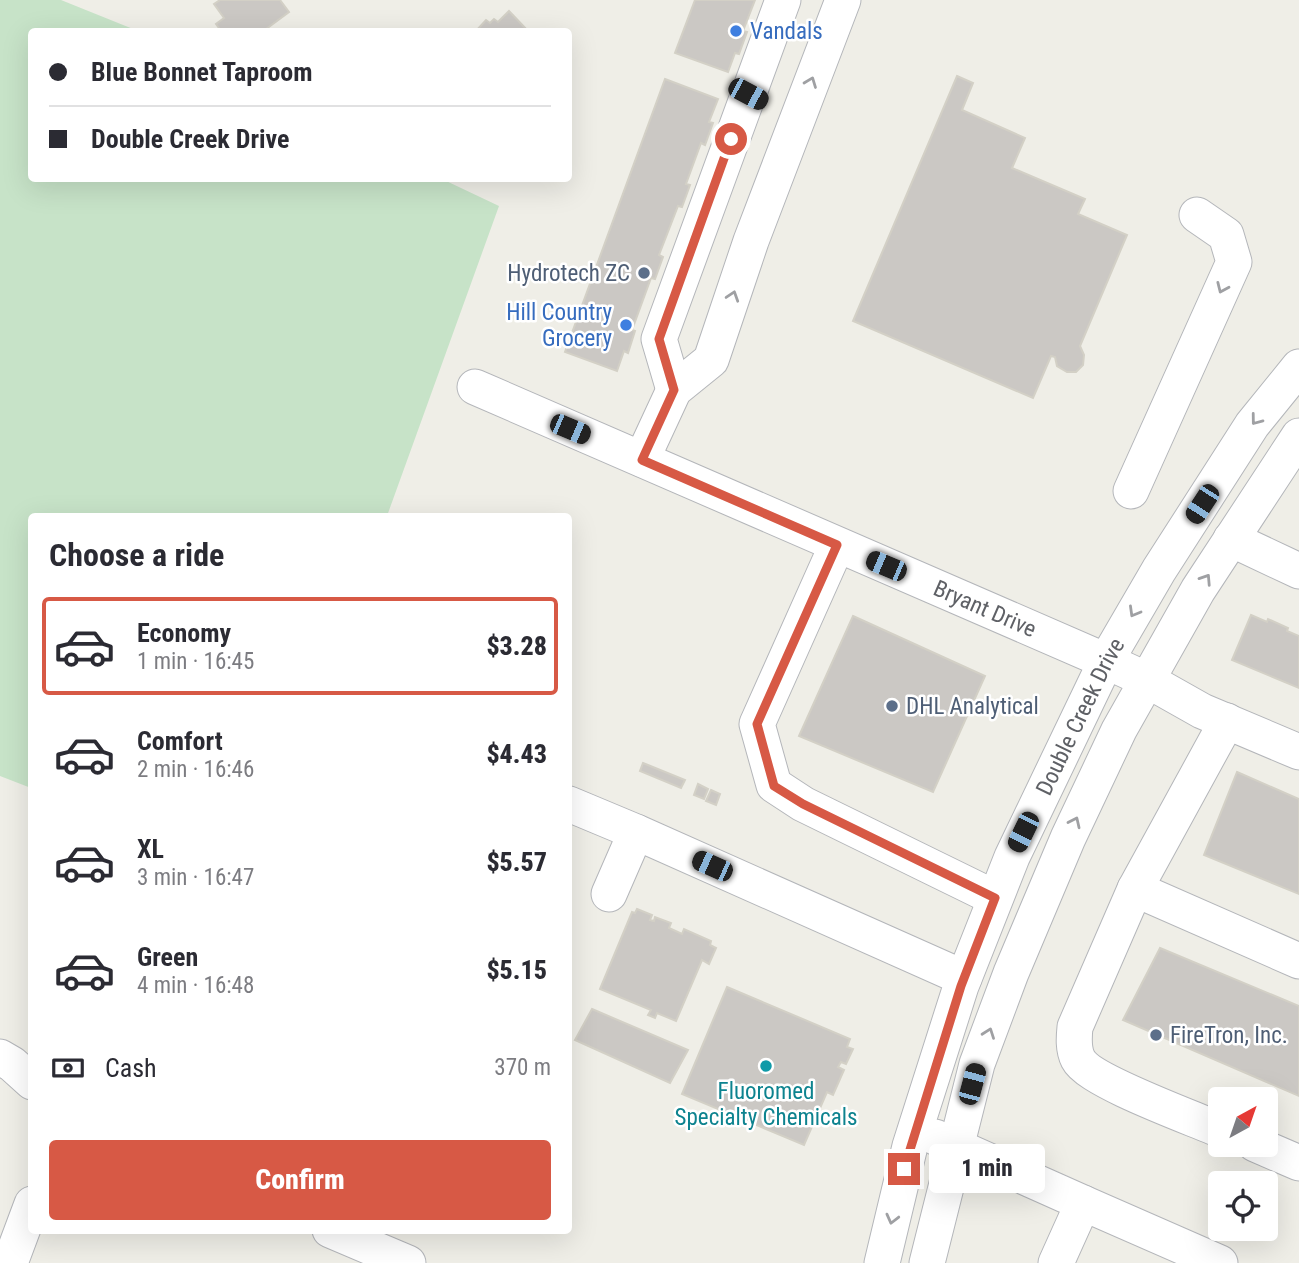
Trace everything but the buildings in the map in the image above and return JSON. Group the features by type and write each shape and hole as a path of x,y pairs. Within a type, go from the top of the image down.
{"street":[{"path":"674,390 659,339 783,0"},
{"path":"642,460 674,390 711,360 751,241 844,0"},
{"path":"748,94 797,120"},
{"path":"1131,491 1234,262 1226,235 1197,215"},
{"name":"Double Creek Drive","path":"881,1263 915,1129 964,978 1012,857 1106,661 1159,570 1252,425 1299,367"},
{"name":"Bryant Drive","path":"475,387 1106,661 1202,711 1299,752"},
{"name":"Double Creek Drive","path":"927,1263 977,1064 1011,973 1068,838 1119,730 1198,590 1299,436"},
{"path":"1231,539 1299,571"},
{"path":"837,545 757,724 774,786 803,804 995,898"},
{"path":"1208,1125 1104,1080 1078,1061 1074,1045 1075,1027 1135,889 1227,721"},
{"path":"572,805 964,978"},
{"path":"609,894 636,832"},
{"path":"1135,889 1299,961"},
{"path":"0,1058 12,1064 28,1078"},
{"path":"915,1129 1220,1263"},
{"path":"1278,1154 1299,1163"},
{"path":"1056,1263 1083,1203"},
{"path":"10,1263 28,1215"},
{"path":"339,1234 408,1263"}],"green space":[{"path":"0,0 61,0 131,28 28,28 28,182 448,182 499,206 388,513 28,513 28,787 0,776"}],"place":[{"name":"Vandals","path":"736,31"},
{"name":"Hydrotech ZC","path":"644,273"},
{"name":"Hill Country Grocery","path":"626,325"},
{"name":"DHL Analytical","path":"892,706"},
{"name":"FireTron, Inc.","path":"1156,1035"},
{"name":"Fluoromed Specialty Chemicals","path":"766,1066"}],"route":[{"path":"731,139 659,339 674,390 642,460 837,545 757,724 774,786 803,804 995,898 961,986 904,1169"}]}
